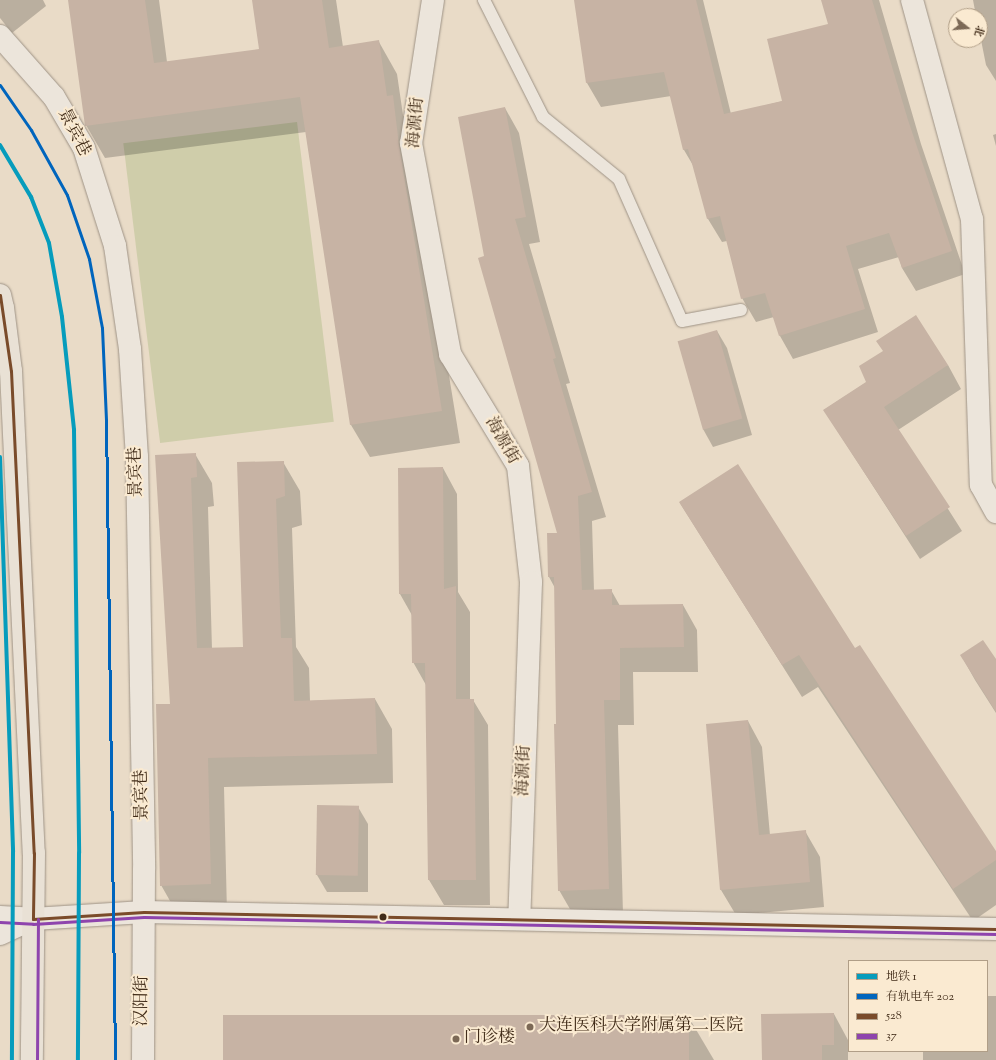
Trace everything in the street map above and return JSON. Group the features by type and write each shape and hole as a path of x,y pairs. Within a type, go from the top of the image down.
{"highway":[{"path":"0,295 4,308 11,371 34,853 32,1060"}],"street":[{"name":"海源街","path":"434,0 411,142 450,354 518,466 531,582 520,919"},
{"path":"912,0 972,220 981,485 996,512"},
{"name":"景宾巷","path":"0,36 54,96 84,148 115,246 130,349 137,457 144,942"},
{"path":"0,917 33,919 144,912 996,929"},
{"path":"0,934 33,919"},
{"name":"汉阳街","path":"142,1060 144,942"}],"lane":[{"path":"484,0 543,117 619,179 682,321 741,310"}],"shaded area":[{"path":"297,122 334,422 160,443 123,143"}],"building":[{"path":"68,0 145,0 154,63 259,49 252,0 322,0 329,48 379,40 387,96 393,95 399,145 442,411 350,425 300,97 85,126"},
{"path":"574,0 696,0 724,114 782,101 767,39 828,24 821,0 872,0 908,120 952,251 902,268 889,233 846,246 865,309 779,336 765,293 741,299 720,216 707,219 688,149 683,150 664,72 586,83"},
{"path":"505,107 526,217 515,219 556,358 553,359 592,492 578,496 582,590 612,589 612,605 683,604 684,647 620,648 620,700 604,700 609,889 558,891 554,724 556,724 554,577 548,577 547,533 557,533 478,258 484,256 458,117"},
{"path":"916,315 948,365 884,407 950,507 906,536 823,410 866,382 859,366 883,351 876,341"},
{"path":"717,330 742,418 703,430 678,341"},
{"path":"196,453 197,477 191,478 197,648 243,647 237,462 284,461 285,496 276,499 281,638 292,638 294,701 375,698 377,754 208,758 211,884 160,886 156,704 170,704 155,455"},
{"path":"738,464 855,648 860,645 996,851 996,860 953,889 799,655 782,665 679,502"},
{"path":"443,467 444,589 456,586 456,699 474,699 476,880 428,880 425,663 412,663 411,594 399,594 398,468"},
{"path":"983,640 996,659 996,712 960,655"},
{"path":"748,720 759,835 806,830 810,882 720,890 706,724"},
{"path":"317,805 359,806 358,876 316,875"},
{"path":"834,1013 834,1045 822,1045 822,1060 762,1060 761,1014"},
{"name":"门诊楼","path":"223,1015 689,1015 689,1060 223,1060"}],"metro line":[{"name":"1","path":"0,145 31,197 49,243 62,317 74,430 79,853 78,1060"},
{"name":"1","path":"0,457 13,852 12,1060"}],"tram line":[{"name":"202","path":"0,85 31,130 67,195 89,259 102,328 106,420 115,1060"}],"transit line":[{"name":"528","path":"0,295 11,371 34,853 33,919 144,912 996,929"},
{"name":"37","path":"0,922 33,924 144,917 996,934"},
{"name":"37","path":"37,1060 38,919"}],"place":[{"name":"大连医科大学附属第二医院","path":"530,1027"},
{"name":"门诊楼","path":"456,1039"}]}
